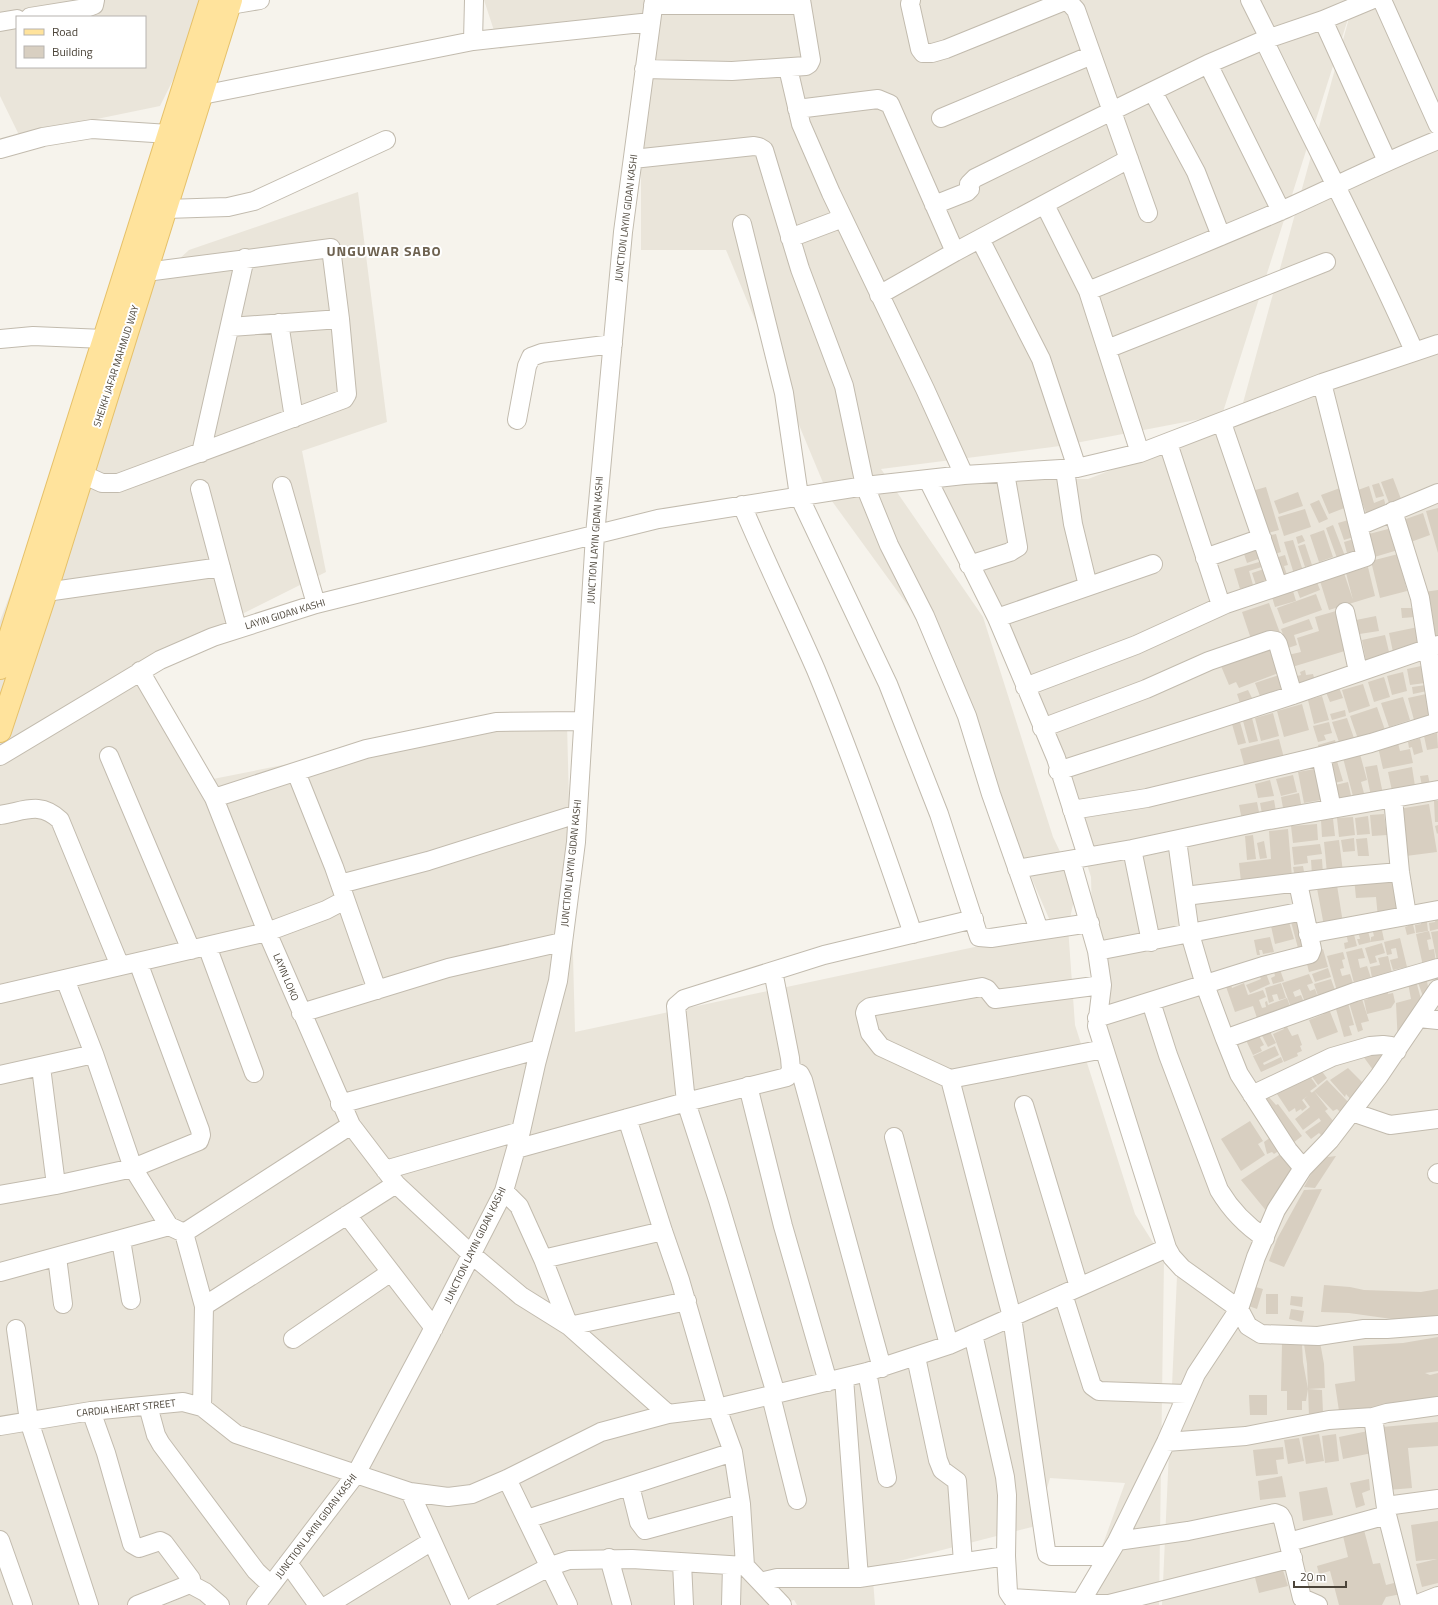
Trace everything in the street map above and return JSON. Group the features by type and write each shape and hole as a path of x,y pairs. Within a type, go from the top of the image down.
{"main road":[{"name":"SHEIKH JAFAR MAHMUD WAY","path":"0,731 46,592 202,95 224,2"},
{"name":"SHEIKH JAFAR MAHMUD WAY","path":"0,668 169,134 224,2"}],"street":[{"path":"36,16 86,8 94,5 95,0"},
{"path":"224,2 260,0"},
{"path":"473,41 474,0"},
{"path":"911,0 910,4 912,16 920,50 923,53 932,53 946,49 1067,0 1076,10 1097,74 1113,112 1148,213"},
{"path":"1250,0 1335,187 1380,275 1414,352"},
{"path":"934,204 967,192 970,189 969,184 975,178 1113,112 1208,64 1267,39 1323,20 1371,0"},
{"path":"1382,0 1438,125"},
{"path":"202,95 473,41 653,9 802,2 810,60 809,64 806,66 732,71 644,69"},
{"name":"JUNCTION LAYIN GIDAN KASHI","path":"256,1605 356,1474 434,1328 504,1191 521,1131 558,980 576,842 595,535 613,344 633,159 653,9"},
{"path":"0,22 16,19"},
{"path":"1323,20 1387,161"},
{"path":"941,118 1092,55"},
{"path":"1208,64 1281,210"},
{"path":"788,68 801,124 843,218 925,389 964,475"},
{"path":"1153,92 1196,172 1221,236"},
{"path":"797,109 878,99 890,104 955,252"},
{"path":"0,149 43,137 92,129 169,134"},
{"path":"166,209 228,207 254,201 386,140"},
{"path":"1088,291 1335,187 1387,161 1438,140"},
{"path":"633,159 759,146 764,150 790,238 819,322 844,386 865,486 889,545 925,616 967,716 991,794 1039,930"},
{"path":"879,295 955,252 1129,159"},
{"path":"1045,204 1088,291 1140,453"},
{"path":"790,238 843,218"},
{"path":"742,224 784,393 799,496 888,684 939,814 979,937 983,938 1090,923"},
{"path":"980,239 1041,359 1071,469 1073,524 1088,586"},
{"path":"82,474 102,483 118,483 344,399 348,394 331,248 146,272"},
{"path":"200,453 245,258"},
{"path":"1107,349 1326,262"},
{"path":"230,326 340,319"},
{"path":"279,323 294,418"},
{"path":"0,339 33,336 104,339"},
{"path":"517,420 527,366 531,357 542,353 613,344"},
{"name":"LAYIN GIDAN KASHI","path":"0,756 160,660 237,628 316,604 658,519 865,486 964,475 1071,469 1140,453 1222,423 1322,383 1438,344"},
{"path":"1025,687 1136,646 1226,604 1366,557 1322,383"},
{"path":"1222,423 1278,586"},
{"path":"1168,443 1219,600 1220,602 1226,604"},
{"path":"969,564 1010,552 1018,547 1005,473"},
{"path":"928,480 997,618 1042,728 1056,758 1058,771 1072,810 1090,923 1097,951 1102,985 1097,1026 1167,1248 1172,1257 1182,1268 1239,1309 1248,1326 1261,1334 1318,1336 1364,1329 1388,1329 1438,1325"},
{"path":"282,486 316,604"},
{"path":"200,489 237,628"},
{"path":"1359,526 1438,492"},
{"path":"742,505 815,669 837,724 872,813 913,934"},
{"path":"1393,511 1433,646 1438,714"},
{"path":"1205,558 1262,538"},
{"path":"997,618 1153,564"},
{"path":"46,592 221,567"},
{"path":"1344,612 1358,671"},
{"path":"1042,728 1146,689 1209,661 1270,640 1276,641 1278,644 1293,695"},
{"path":"1058,771 1293,695 1433,646"},
{"name":"LAYIN LOKO","path":"140,671 214,798 267,932 340,1104 351,1125 396,1184 471,1254 521,1296 569,1326 668,1414"},
{"path":"214,798 366,748 496,722 583,721"},
{"path":"1072,810 1147,798 1371,743 1438,722"},
{"path":"109,756 199,948 254,1073"},
{"path":"1321,756 1332,809"},
{"path":"296,772 342,892 377,990"},
{"path":"1017,868 1132,849 1332,809 1438,790"},
{"path":"1393,798 1400,872 1407,915"},
{"path":"0,815 41,808 51,812 60,820 120,966"},
{"path":"0,994 267,932 326,910 342,892 428,860 577,814"},
{"path":"1177,840 1190,934 1205,985 1239,1074 1288,1150 1303,1168"},
{"path":"1132,849 1151,942"},
{"path":"1185,896 1400,872"},
{"path":"1097,1018 1263,966 1310,954 1312,949 1298,883"},
{"path":"1308,934 1438,910"},
{"path":"1097,951 1151,942 1304,911"},
{"path":"797,1500 774,1395 718,1200 686,1102 676,1006 684,999 824,955 974,919"},
{"path":"301,1013 448,968 562,942"},
{"path":"0,1195 56,1186 133,1168 199,1141 201,1135 138,962"},
{"path":"1226,1039 1355,992 1438,968"},
{"path":"516,1149 686,1102 787,1077 791,1070 773,971"},
{"path":"65,979 94,1054 133,1168 176,1230 204,1306 202,1407"},
{"path":"1102,985 995,999 987,989 982,987 870,1007 866,1010 870,1033 881,1047 950,1079 1104,1049"},
{"path":"1080,1604 1112,1549 1166,1442 1196,1374 1239,1309 1256,1257 1276,1210 1303,1168 1330,1140 1397,1051 1438,989"},
{"path":"1151,1002 1168,1055 1219,1190 1228,1206 1243,1222 1264,1238"},
{"path":"1419,1018 1438,1020"},
{"path":"1252,1095 1332,1057 1370,1046 1391,1046 1397,1051"},
{"path":"340,1104 540,1049"},
{"path":"0,1075 94,1054"},
{"path":"40,1067 56,1186"},
{"path":"791,1070 800,1074 804,1080 875,1370 887,1478"},
{"path":"950,1079 1012,1317 1047,1554 1051,1556 1112,1549 1275,1513 1280,1514 1283,1520 1302,1598 1318,1605"},
{"path":"748,1086 782,1226 836,1380 859,1578"},
{"path":"1024,1105 1071,1291 1092,1386 1099,1391 1186,1394"},
{"path":"1352,1112 1390,1125 1438,1119"},
{"path":"627,1118 687,1302 717,1408 733,1452 741,1504 738,1566 731,1605"},
{"path":"0,1272 121,1240 176,1230 351,1125"},
{"path":"384,1170 521,1131"},
{"path":"894,1137 949,1345"},
{"path":"204,1306 396,1184"},
{"path":"504,1191 519,1206 543,1259 569,1326 687,1302"},
{"path":"348,1215 434,1328"},
{"path":"543,1259 663,1231"},
{"path":"121,1240 131,1300"},
{"name":"CARDIA HEART STREET","path":"0,1426 91,1411 183,1402 202,1407 236,1434 410,1492 448,1497 472,1494 507,1479 601,1432 668,1414 717,1408 774,1395 875,1370 916,1357 949,1345 1167,1248"},
{"path":"57,1257 63,1304"},
{"path":"293,1339 391,1272"},
{"path":"16,1329 29,1422 89,1605"},
{"path":"973,1334 1005,1477 1007,1495 1006,1556 1008,1592 1012,1598 1080,1604 1109,1604 1163,1598 1291,1550 1387,1510 1438,1499"},
{"path":"916,1357 938,1460 942,1470 957,1481 963,1562"},
{"path":"148,1406 156,1435 161,1444 256,1571 271,1585"},
{"path":"1166,1442 1246,1436 1329,1420 1373,1417 1387,1413 1438,1406"},
{"path":"91,1411 106,1453 132,1544 139,1548 160,1541 164,1543 191,1579 190,1584"},
{"path":"1373,1417 1387,1510 1410,1605"},
{"path":"527,1519 733,1452"},
{"path":"507,1479 551,1566 568,1605"},
{"path":"630,1486 639,1522 645,1530 741,1504"},
{"path":"410,1492 461,1605"},
{"path":"0,1540 7,1581 23,1605"},
{"path":"328,1605 432,1541"},
{"path":"760,1582 777,1578 859,1578 1006,1556"},
{"path":"609,1558 622,1605"},
{"path":"476,1605 551,1566 569,1560 609,1558 738,1566 760,1582 782,1605"},
{"path":"288,1563 318,1605"},
{"path":"682,1563 684,1605"},
{"path":"137,1605 190,1584 205,1592 220,1605"},
{"path":"1415,1605 1438,1596"}],"shaded area":[{"path":"0,0 213,0 160,106 19,135 0,96"},
{"path":"484,0 1354,0 1222,415 1060,446 881,469 983,617 1053,837 1077,887 1068,927 1075,1025 1135,1214 1164,1260 1159,1605 1081,1605 1125,1483 1050,1478 1036,1526 872,1568 875,1605 797,1605 794,1600 775,1605 0,1605 0,621 115,318 189,250 358,192 387,422 302,451 326,572 142,664 213,779 468,728 567,724 575,1032 1054,930 922,625 829,497 726,250 641,250 641,20 500,49"},
{"path":"1354,0 1438,0 1438,1605 1162,1605 1178,1254 1095,1029 1091,877 1008,621 924,479 1088,479 1238,421"}],"building":[{"path":"1393,478 1401,499 1389,503 1381,482"},
{"path":"1379,483 1384,496 1376,498 1372,485"},
{"path":"1369,486 1374,503 1384,499 1386,507 1366,513 1358,490"},
{"path":"1266,487 1279,530 1265,534 1252,491"},
{"path":"1340,488 1347,507 1329,514 1321,495"},
{"path":"1298,492 1303,506 1279,514 1274,501"},
{"path":"1319,500 1328,519 1319,523 1310,504"},
{"path":"1438,508 1438,553 1426,511"},
{"path":"1305,509 1311,527 1284,536 1278,517"},
{"path":"1423,513 1430,535 1408,543 1400,521"},
{"path":"1352,519 1357,536 1344,540 1338,523"},
{"path":"1333,525 1345,556 1337,558 1326,528"},
{"path":"1392,528 1398,550 1371,558 1365,535"},
{"path":"1324,530 1333,557 1319,562 1310,535"},
{"path":"1276,534 1281,552 1272,555 1267,536"},
{"path":"1302,535 1305,541 1298,544 1296,537"},
{"path":"1357,538 1360,549 1347,553 1344,542"},
{"path":"1293,540 1303,571 1294,574 1284,542"},
{"path":"1305,544 1312,565 1305,567 1298,546"},
{"path":"1258,549 1261,558 1247,563 1244,554"},
{"path":"1398,554 1407,591 1380,598 1371,561"},
{"path":"1285,555 1288,565 1284,566 1287,575 1279,578 1272,559"},
{"path":"1263,561 1265,566 1249,571 1253,585 1240,589 1234,569"},
{"path":"1368,567 1375,596 1329,610 1320,581 1344,573 1353,600 1346,573"},
{"path":"1267,568 1271,584 1257,588 1252,573"},
{"path":"1317,582 1320,590 1300,598 1297,590"},
{"path":"1438,590 1438,638 1433,639 1424,592"},
{"path":"1293,591 1296,601 1275,607 1272,597"},
{"path":"1316,594 1322,610 1283,624 1277,608"},
{"path":"1269,603 1280,633 1252,642 1242,612"},
{"path":"1401,608 1415,608 1415,617 1402,618"},
{"path":"1336,611 1348,650 1292,667 1288,655 1301,652 1297,638 1319,631 1315,617"},
{"path":"1376,616 1379,631 1353,635 1351,621"},
{"path":"1309,619 1313,629 1294,635 1297,645 1288,648 1281,629"},
{"path":"1418,627 1422,646 1393,652 1389,633"},
{"path":"1385,635 1390,656 1366,661 1362,640"},
{"path":"1271,647 1281,672 1239,688 1236,682 1229,685 1221,666"},
{"path":"1421,666 1425,683 1410,685 1407,669"},
{"path":"1305,670 1306,675 1313,674 1315,681 1299,685 1297,676 1301,675 1300,672"},
{"path":"1403,672 1407,691 1392,695 1387,676"},
{"path":"1279,675 1283,688 1260,696 1255,683"},
{"path":"1384,677 1390,697 1374,702 1368,682"},
{"path":"1363,684 1370,706 1349,713 1342,690"},
{"path":"1338,685 1343,698 1330,702 1325,690"},
{"path":"1426,685 1427,691 1413,694 1412,687"},
{"path":"1248,690 1252,698 1240,703 1237,694"},
{"path":"1426,694 1432,716 1414,720 1408,698"},
{"path":"1322,696 1329,720 1314,724 1308,700"},
{"path":"1403,697 1410,720 1389,727 1381,703"},
{"path":"1302,704 1309,730 1284,737 1277,711"},
{"path":"1377,707 1385,730 1358,739 1350,716"},
{"path":"1345,710 1346,716 1332,720 1330,714"},
{"path":"1273,713 1279,736 1261,741 1255,718"},
{"path":"1252,718 1258,741 1249,743 1243,721"},
{"path":"1347,718 1355,741 1340,745 1332,722"},
{"path":"1240,722 1246,743 1238,745 1232,724"},
{"path":"1329,722 1332,733 1324,735 1326,740 1318,742 1313,726"},
{"path":"1437,733 1438,748 1427,750 1424,736"},
{"path":"1420,738 1423,752 1414,755 1412,747 1409,748 1408,742"},
{"path":"1279,739 1284,758 1245,768 1240,749"},
{"path":"1335,740 1337,748 1320,753 1318,745"},
{"path":"1398,743 1400,751 1410,749 1413,763 1383,769 1378,747"},
{"path":"1360,754 1367,780 1361,782 1365,797 1354,800 1343,758"},
{"path":"1337,761 1343,781 1330,784 1325,764"},
{"path":"1377,765 1383,794 1371,796 1365,767"},
{"path":"1412,767 1415,786 1392,791 1388,772"},
{"path":"1315,769 1326,799 1304,803 1298,772"},
{"path":"1293,775 1297,792 1281,796 1276,779"},
{"path":"1428,775 1430,785 1422,786 1420,776"},
{"path":"1270,780 1274,796 1258,798 1255,784"},
{"path":"1348,782 1352,800 1336,804 1331,786"},
{"path":"1299,793 1302,809 1284,813 1281,797"},
{"path":"1274,800 1277,817 1263,819 1260,803"},
{"path":"1434,801 1438,801 1438,822 1435,822"},
{"path":"1257,802 1260,817 1242,820 1239,805"},
{"path":"1429,804 1437,852 1406,856 1398,809"},
{"path":"1384,814 1387,835 1372,836 1370,815"},
{"path":"1368,816 1370,834 1357,835 1355,818"},
{"path":"1353,817 1355,835 1339,837 1337,818"},
{"path":"1333,819 1335,836 1322,837 1321,820"},
{"path":"1317,824 1318,840 1293,843 1291,826"},
{"path":"1438,825 1438,833 1437,834 1435,826"},
{"path":"1288,829 1292,877 1241,882 1239,863 1271,859 1269,831"},
{"path":"1253,835 1256,859 1247,860 1245,836"},
{"path":"1354,838 1355,851 1343,852 1341,840"},
{"path":"1367,838 1369,856 1358,856 1356,839"},
{"path":"1339,840 1343,872 1327,873 1324,842"},
{"path":"1264,841 1267,858 1260,859 1257,843"},
{"path":"1320,844 1322,854 1307,856 1308,863 1294,865 1292,847"},
{"path":"1322,859 1323,874 1312,875 1311,860"},
{"path":"1303,866 1305,877 1295,878 1293,867"},
{"path":"1395,874 1399,916 1378,918 1376,897 1356,898 1354,878"},
{"path":"1336,879 1343,923 1324,926 1316,883"},
{"path":"1438,912 1438,929 1430,931 1429,923 1435,922"},
{"path":"1302,913 1311,945 1298,948 1290,918"},
{"path":"1426,914 1428,931 1416,933 1415,925 1421,924 1421,920"},
{"path":"1411,916 1415,933 1407,935 1405,927 1408,926"},
{"path":"1380,921 1384,940 1371,942 1371,937 1374,936 1372,928"},
{"path":"1289,922 1294,939 1275,944 1271,926"},
{"path":"1366,924 1371,942 1359,945 1357,939 1360,939 1358,931"},
{"path":"1352,927 1357,946 1345,949 1344,943 1348,942 1346,933"},
{"path":"1429,931 1431,939 1427,940 1429,950 1434,949 1436,963 1423,966 1416,934"},
{"path":"1438,931 1438,961 1437,961 1431,932"},
{"path":"1270,937 1274,952 1263,954 1262,950 1259,950 1260,955 1257,955 1254,940"},
{"path":"1400,938 1407,967 1393,970 1390,960 1398,958 1396,948 1391,949 1392,954 1387,955 1384,942"},
{"path":"1382,943 1385,953 1375,956 1377,962 1370,964 1365,948"},
{"path":"1362,948 1365,958 1358,959 1360,968 1367,966 1371,978 1354,983 1346,952"},
{"path":"1323,949 1328,967 1309,972 1305,956"},
{"path":"1343,952 1345,959 1342,960 1344,968 1340,969 1342,976 1350,974 1354,986 1337,991 1327,956"},
{"path":"1388,956 1392,973 1372,978 1370,967 1380,965 1378,958"},
{"path":"1278,964 1284,981 1273,984 1271,978 1275,976 1274,972"},
{"path":"1264,968 1270,984 1250,993 1246,985 1261,979 1259,975"},
{"path":"1328,968 1331,977 1315,982 1312,974"},
{"path":"1309,974 1313,983 1307,985 1310,991 1315,989 1319,1000 1306,1005 1300,989 1293,992 1295,997 1301,995 1305,1005 1292,1010 1282,983"},
{"path":"1415,977 1422,1003 1398,1045 1396,1003 1411,999 1408,983"},
{"path":"1416,977 1427,981 1428,987 1438,977 1438,984 1425,1002"},
{"path":"1229,979 1232,988 1244,983 1248,995 1263,990 1266,997 1259,1000 1262,1008 1266,1007 1265,1002 1267,1001 1268,1005 1287,998 1291,1009 1258,1021 1253,1006 1235,1012 1224,981"},
{"path":"1331,979 1336,993 1319,999 1314,984"},
{"path":"1281,983 1286,998 1279,1000 1277,994 1272,995 1274,1001 1269,1003 1265,988"},
{"path":"1387,989 1388,994 1393,993 1395,1002 1391,1008 1367,1014 1364,1000 1368,999 1367,994"},
{"path":"1347,996 1362,999 1369,1021 1361,1023 1363,1030 1358,1032"},
{"path":"1334,1002 1348,1003 1354,1025 1349,1026 1352,1035 1344,1037"},
{"path":"1327,1004 1338,1032 1317,1040 1309,1020 1324,1014 1321,1006"},
{"path":"1271,1025 1286,1025 1292,1036 1298,1034 1302,1045 1300,1046 1302,1051 1297,1053 1298,1056 1284,1062 1273,1034 1284,1029 1283,1027 1273,1031"},
{"path":"1267,1026 1276,1043 1268,1047 1259,1030"},
{"path":"1256,1030 1264,1045 1260,1047 1262,1051 1253,1055 1244,1036"},
{"path":"1275,1046 1279,1055 1263,1063 1264,1065 1281,1057 1283,1062 1261,1072 1253,1056"},
{"path":"1360,1052 1389,1052 1376,1074"},
{"path":"1317,1065 1327,1078 1318,1085 1308,1071"},
{"path":"1348,1068 1365,1085 1352,1101 1346,1094 1345,1097 1330,1080"},
{"path":"1309,1075 1317,1086 1310,1091 1312,1093 1302,1100 1307,1107 1302,1111 1301,1109 1296,1112 1295,1108 1289,1112 1273,1088"},
{"path":"1327,1080 1350,1104 1341,1113 1337,1109 1333,1111 1314,1091"},
{"path":"1314,1091 1328,1109 1325,1111 1334,1122 1328,1127 1330,1130 1322,1136 1319,1133 1311,1139 1305,1132 1321,1121 1319,1118 1303,1130 1295,1119 1310,1107 1304,1099"},
{"path":"1268,1096 1276,1105 1278,1104 1302,1136 1293,1143 1259,1103"},
{"path":"1250,1121 1263,1141 1258,1144 1265,1155 1241,1171 1221,1139"},
{"path":"1271,1137 1280,1150 1274,1154 1272,1152 1267,1154 1264,1142"},
{"path":"1285,1151 1300,1169 1268,1213 1241,1180"},
{"path":"1336,1156 1315,1188 1304,1187 1320,1158"},
{"path":"1322,1189 1284,1267 1269,1261 1277,1239 1304,1190"},
{"path":"1324,1285 1350,1287 1364,1290 1421,1292 1438,1289 1438,1317 1399,1320 1349,1313 1321,1312"},
{"path":"1252,1286 1263,1289 1257,1309 1246,1305"},
{"path":"1266,1294 1278,1294 1278,1314 1266,1314"},
{"path":"1291,1296 1303,1297 1302,1307 1290,1305"},
{"path":"1291,1309 1304,1311 1302,1322 1289,1319"},
{"path":"1438,1337 1438,1371 1425,1373 1430,1375 1438,1373 1438,1400 1339,1411 1335,1384 1355,1381 1353,1346 1403,1343"},
{"path":"1320,1342 1324,1364 1325,1388 1308,1389 1307,1364 1304,1344"},
{"path":"1282,1344 1302,1344 1303,1362 1308,1389 1306,1401 1302,1401 1302,1410 1287,1410 1287,1391 1281,1391"},
{"path":"1308,1389 1322,1390 1323,1413 1309,1416"},
{"path":"1249,1395 1267,1395 1267,1415 1250,1415"},
{"path":"1438,1422 1438,1446 1408,1448 1412,1488 1388,1490 1382,1427"},
{"path":"1368,1431 1372,1453 1343,1459 1339,1437"},
{"path":"1319,1434 1324,1461 1306,1464 1302,1437"},
{"path":"1336,1434 1339,1461 1325,1463 1322,1436"},
{"path":"1299,1438 1304,1461 1288,1464 1284,1440"},
{"path":"1283,1447 1284,1459 1276,1460 1278,1474 1256,1476 1253,1450"},
{"path":"1282,1476 1286,1497 1260,1500 1258,1481"},
{"path":"1369,1479 1370,1490 1362,1493 1365,1505 1356,1508 1350,1483"},
{"path":"1327,1487 1333,1515 1303,1521 1299,1492"},
{"path":"1438,1521 1438,1583 1422,1587 1416,1564 1437,1559 1416,1561 1411,1525"},
{"path":"1364,1530 1373,1564 1380,1563 1386,1585 1398,1582 1401,1594 1386,1597 1382,1605 1339,1605 1330,1571 1319,1574 1317,1566 1348,1557 1343,1536"},
{"path":"1281,1564 1288,1586 1259,1593 1253,1570"}],"district":[{"name":"UNGUWAR SABO","path":"384,250"}]}
